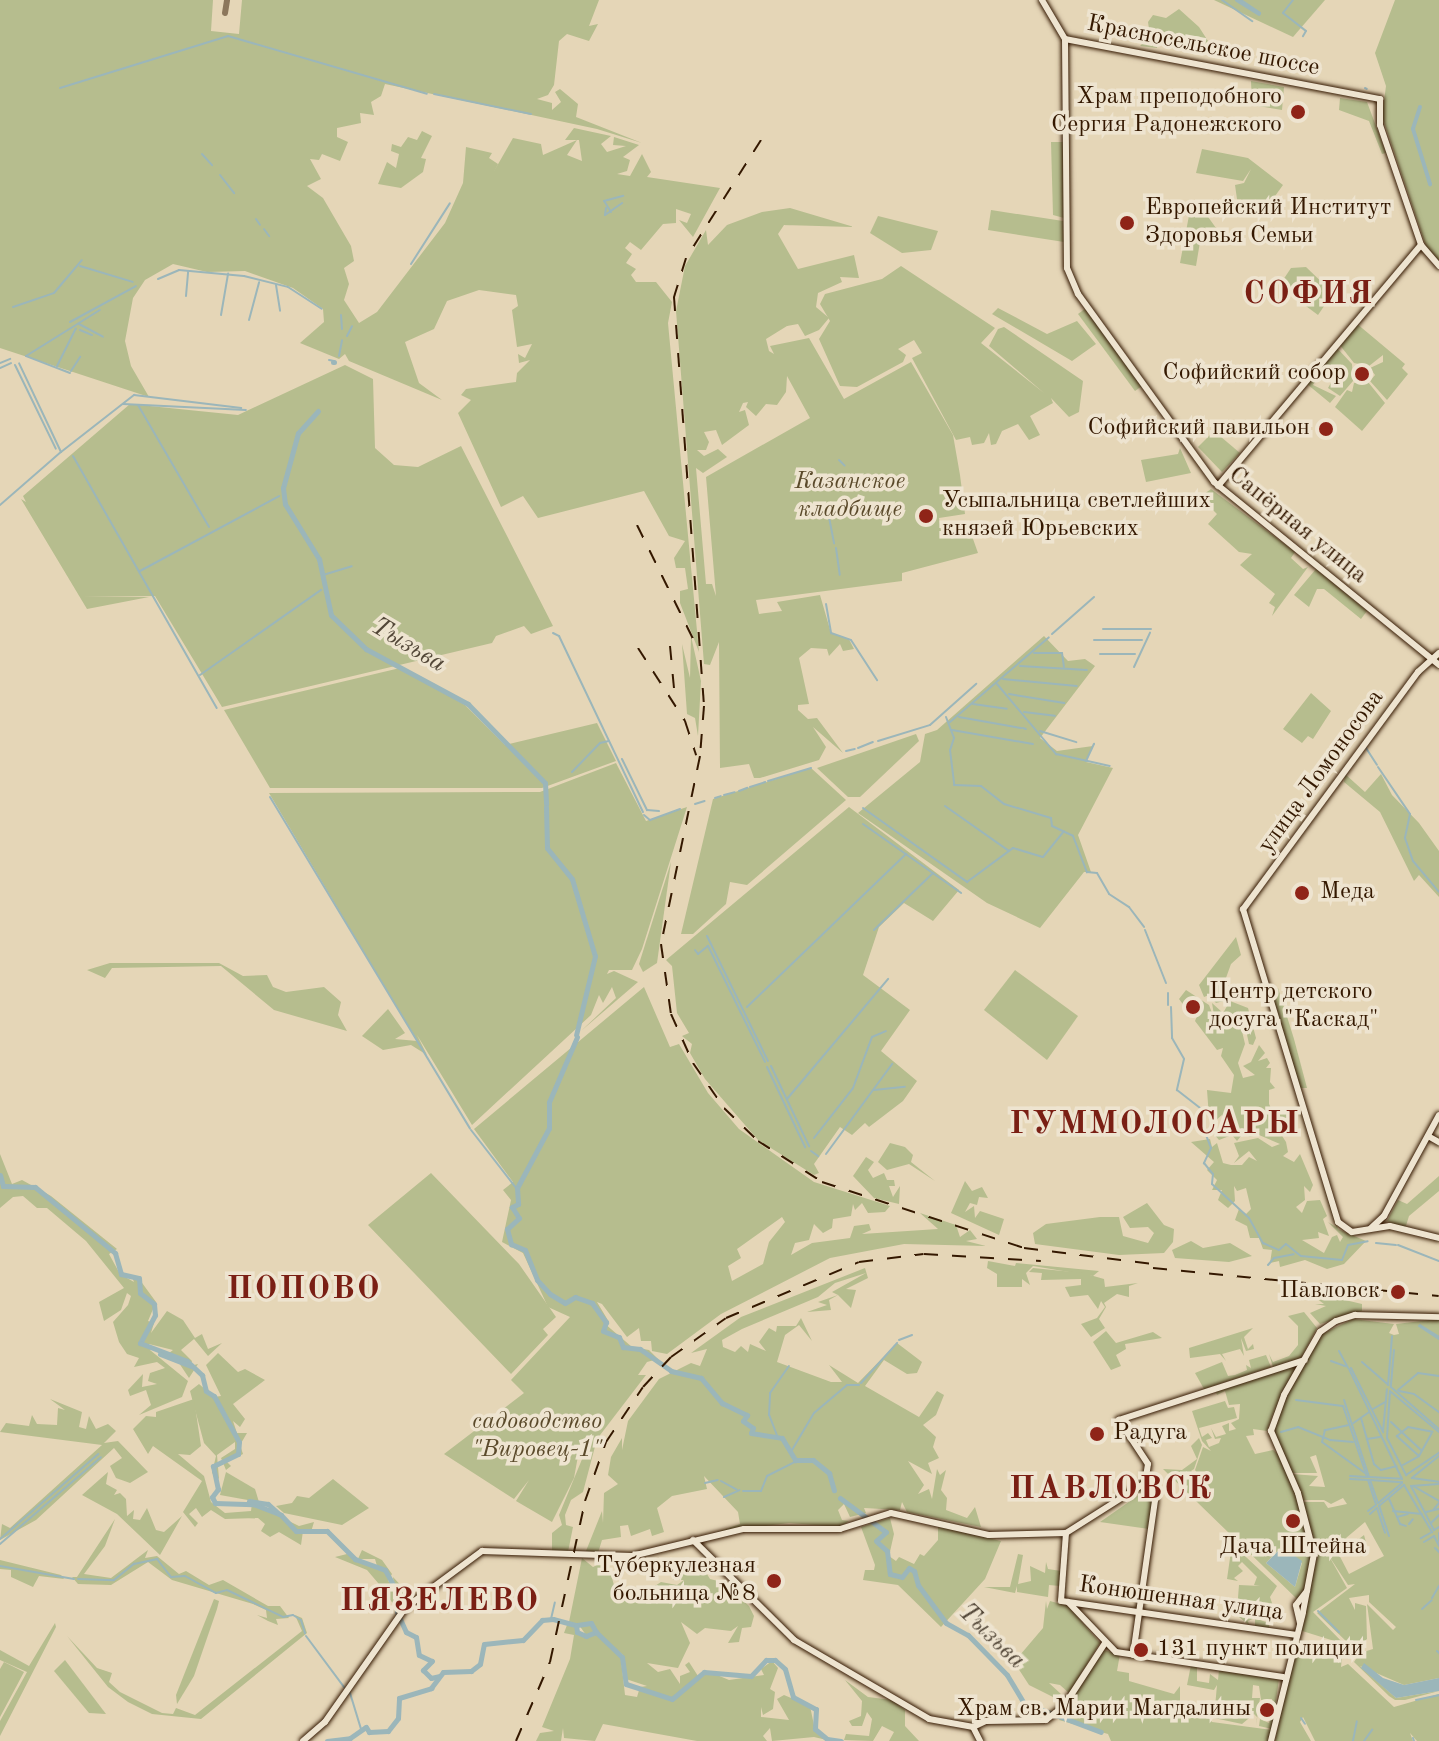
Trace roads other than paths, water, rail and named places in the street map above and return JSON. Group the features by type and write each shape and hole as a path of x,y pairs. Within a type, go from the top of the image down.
{"street":[{"name":"Красносельское шоссе","path":"1042,0 1065,39 1380,99 1379,121 1421,245"},
{"name":"Сапёрная улица","path":"1065,39 1068,274 1218,486 1437,656 1439,665"},
{"path":"1218,486 1421,245 1439,266"},
{"name":"улица Ломоносова","path":"1368,1230 1350,1232 1337,1220 1243,909 1437,656"},
{"path":"1368,1230 1384,1216 1439,1115"},
{"path":"1428,1136 1439,1142"},
{"path":"1384,1216 1390,1226"},
{"path":"1368,1230 1390,1226 1439,1238"},
{"path":"1271,1741 1283,1677 1309,1588 1313,1551 1298,1493 1271,1429 1323,1329 1363,1315 1439,1317"},
{"path":"1133,1655 1155,1500 1145,1483 1147,1461 1119,1420 1305,1360"},
{"path":"303,1741 325,1722 396,1617 486,1550 632,1556 693,1540 759,1528 837,1529 878,1516 935,1520 989,1535 1066,1533 1145,1483"},
{"path":"1066,1533 1065,1602 1105,1643 1133,1655 1283,1677"},
{"path":"693,1540 797,1642 923,1717 973,1727 986,1721 1046,1720 1060,1711 1105,1643"},
{"path":"1300,1624 1295,1607 1309,1588"},
{"name":"Конюшенная улица","path":"1065,1602 1296,1635"},
{"path":"973,1727 980,1741"}],"water":[{"path":"1282,1547 1302,1561 1295,1587 1266,1563"},
{"path":"1364,1663 1383,1678 1404,1685 1439,1678 1439,1691 1396,1698 1361,1668"}],"waterway":[{"path":"1222,0 1252,21"},
{"path":"1237,0 1259,14"},
{"path":"1241,0 1260,13"},
{"path":"1293,0 1283,13 1306,31 1303,36"},
{"path":"60,88 228,36 427,94"},
{"path":"1256,91 1283,95"},
{"path":"434,94 531,114"},
{"path":"1420,107 1413,129 1430,184"},
{"path":"202,154 212,165"},
{"path":"220,175 234,193"},
{"path":"611,212 604,201 623,196"},
{"path":"411,264 450,203"},
{"path":"606,208 605,215 622,203"},
{"path":"256,219 260,225"},
{"path":"264,229 269,236"},
{"path":"13,307 54,293 82,260"},
{"path":"80,266 133,282"},
{"path":"158,279 179,270 244,276 288,287 322,309"},
{"path":"186,296 188,271"},
{"path":"221,315 228,274"},
{"path":"249,320 259,282"},
{"path":"276,285 280,311"},
{"path":"70,322 136,286"},
{"path":"70,373 26,356 100,310"},
{"name":"Тызьва","path":"341,315 342,329"},
{"path":"79,324 103,337"},
{"path":"347,336 352,326"},
{"path":"57,366 76,328"},
{"path":"80,330 92,335"},
{"name":"Тызьва","path":"339,356 342,340"},
{"path":"71,371 80,357"},
{"path":"0,363 10,359"},
{"name":"Тызьва","path":"329,360 334,361"},
{"path":"0,368 11,363"},
{"path":"0,505 61,452 19,363"},
{"path":"15,365 56,449"},
{"path":"61,452 134,395 241,408"},
{"path":"123,404 246,410"},
{"path":"138,405 209,527"},
{"name":"Тызьва","path":"318,411 298,433 283,488 285,504 319,559 331,615 366,649 468,704 545,783 546,804"},
{"path":"73,456 217,708"},
{"path":"839,460 845,466"},
{"path":"140,571 279,496"},
{"path":"828,512 834,543"},
{"path":"836,548 840,575"},
{"path":"323,575 352,566"},
{"path":"200,675 321,590"},
{"path":"1052,634 1094,597"},
{"path":"826,604 831,633 851,640 877,680"},
{"path":"1103,629 1151,629"},
{"path":"553,633 559,636 643,812"},
{"path":"1134,667 1150,633"},
{"path":"950,722 1049,637"},
{"path":"1094,640 1142,640"},
{"path":"1034,653 1062,653 1064,667"},
{"path":"1100,654 1135,654"},
{"path":"1020,666 1087,670"},
{"path":"1003,679 1077,686"},
{"path":"878,741 930,725 976,684"},
{"path":"997,684 1056,754 1110,766"},
{"path":"1009,694 1064,703"},
{"path":"973,704 1007,709"},
{"path":"1024,712 1055,716"},
{"path":"946,717 954,738 950,750 954,785 981,786 1004,804 1051,818 1052,826 1073,836 1087,872 1097,873 1109,894 1129,907 1144,927"},
{"path":"959,717 1021,728"},
{"path":"952,730 1033,744"},
{"path":"1040,731 1076,742"},
{"path":"572,772 600,743 609,741"},
{"path":"858,748 873,742"},
{"path":"1086,761 1094,744"},
{"path":"1366,748 1377,765"},
{"path":"846,751 855,749"},
{"path":"622,759 647,810 659,811"},
{"path":"1378,767 1410,814 1405,838 1413,861 1439,892"},
{"path":"768,781 811,768"},
{"path":"750,787 765,782"},
{"path":"739,791 747,788"},
{"path":"724,795 735,792"},
{"path":"715,798 721,796"},
{"path":"270,797 470,1128"},
{"path":"695,804 705,801"},
{"path":"945,806 1009,851"},
{"name":"Тызьва","path":"546,807 547,848 572,879 595,956 576,1035"},
{"path":"863,808 967,882 1013,848 1043,857 1064,831"},
{"path":"644,815 650,820 680,809"},
{"path":"863,824 961,893"},
{"path":"747,1007 906,854"},
{"path":"874,930 933,873"},
{"path":"1145,930 1166,983"},
{"path":"707,936 768,1061"},
{"path":"695,950 698,954 708,946 765,1062"},
{"path":"787,1099 888,979"},
{"path":"1168,993 1168,1005"},
{"path":"1171,1007 1172,1038 1184,1059 1177,1090 1203,1110 1201,1122 1211,1148 1204,1163 1213,1174 1212,1184 1249,1218 1263,1243 1279,1250 1286,1244 1301,1256 1342,1260 1348,1245 1368,1241"},
{"path":"814,1138 853,1088 872,1037 886,1031"},
{"name":"Тызьва","path":"577,1037 549,1102 549,1128 517,1188 518,1204 512,1207 519,1218 507,1229 511,1244 525,1250 537,1280 550,1294 565,1303 575,1297 592,1303 606,1322 603,1331 619,1337 623,1347 640,1349 671,1371 701,1378 722,1403 747,1415 743,1421 753,1428 751,1433 782,1438 795,1460 813,1460 829,1473 834,1490"},
{"path":"826,1154 892,1064"},
{"path":"771,1066 809,1146"},
{"path":"767,1067 805,1147"},
{"path":"874,1090 905,1087"},
{"path":"471,1130 517,1189"},
{"path":"811,1151 818,1156"},
{"path":"0,1175 3,1186 35,1187 115,1253 121,1274 139,1278 140,1293 154,1304 155,1315 140,1343 187,1361 202,1375 206,1391 214,1396 239,1442 238,1454 213,1466 218,1489 212,1497 215,1503 253,1504 281,1515 296,1531 327,1531 355,1559 385,1570 395,1588 397,1612 406,1632 416,1637 419,1655 432,1661 423,1670 431,1678 439,1676"},
{"path":"1376,1243 1396,1245"},
{"path":"1398,1245 1439,1261"},
{"path":"1268,1265 1274,1258 1294,1254"},
{"path":"1420,1325 1439,1337"},
{"path":"1419,1326 1439,1339"},
{"path":"899,1340 912,1335"},
{"path":"1388,1385 1392,1336"},
{"path":"861,1383 897,1343"},
{"path":"1394,1350 1391,1387 1439,1429"},
{"path":"1339,1351 1348,1368"},
{"path":"160,1354 191,1366"},
{"path":"1331,1361 1345,1366"},
{"path":"1362,1362 1388,1385"},
{"path":"778,1438 769,1415 770,1393 789,1366"},
{"path":"1351,1368 1383,1432"},
{"path":"1344,1400 1369,1477 1402,1479 1349,1369"},
{"path":"1398,1390 1418,1373 1439,1376"},
{"path":"792,1450 814,1413 847,1385 859,1385"},
{"path":"1383,1431 1387,1389"},
{"path":"1390,1391 1387,1438 1406,1475 1439,1453"},
{"path":"1399,1391 1414,1394 1439,1412"},
{"path":"1391,1392 1439,1432"},
{"path":"1296,1400 1343,1406 1367,1477 1350,1476"},
{"path":"1373,1409 1385,1402"},
{"path":"1352,1424 1369,1412"},
{"path":"1361,1418 1374,1464 1381,1470 1397,1466"},
{"path":"1391,1422 1421,1450"},
{"path":"1349,1425 1325,1430 1322,1442 1365,1473"},
{"path":"1281,1432 1298,1427 1330,1440 1353,1442"},
{"path":"1419,1456 1397,1436 1408,1427 1433,1432"},
{"path":"1403,1465 1419,1456 1432,1433"},
{"path":"1367,1439 1380,1437"},
{"path":"0,1539 98,1454"},
{"path":"1439,1456 1412,1478 1439,1482"},
{"path":"0,1544 101,1457"},
{"path":"743,1491 761,1491 767,1476 796,1461"},
{"path":"1350,1479 1368,1480 1376,1505 1368,1511"},
{"path":"705,1483 718,1480"},
{"path":"1370,1480 1402,1482 1402,1483 1378,1503 1370,1480"},
{"path":"721,1481 737,1490"},
{"path":"1439,1484 1411,1486 1434,1530 1439,1527"},
{"path":"1389,1536 1379,1506 1404,1485 1432,1532 1421,1538"},
{"path":"1413,1486 1439,1501"},
{"path":"724,1497 740,1490"},
{"name":"Тызьва","path":"840,1498 886,1532 876,1541 887,1551 890,1574 902,1577 909,1568 914,1571 918,1585 946,1623 968,1635 1007,1675 1024,1703 1101,1732"},
{"path":"1389,1499 1400,1524 1406,1526"},
{"path":"249,1501 268,1504 279,1514"},
{"path":"1434,1509 1439,1503"},
{"path":"1370,1514 1377,1508 1385,1533"},
{"path":"1426,1512 1439,1509"},
{"path":"1393,1511 1422,1514"},
{"path":"1397,1517 1408,1514"},
{"path":"1431,1523 1439,1515"},
{"path":"1409,1524 1413,1519"},
{"path":"1439,1533 1439,1541"},
{"path":"1424,1542 1434,1536 1439,1546"},
{"path":"1435,1548 1439,1552"},
{"path":"78,1579 114,1580 134,1564 157,1559 171,1577 185,1576 216,1593 227,1590 283,1617 293,1615 301,1620 305,1633"},
{"path":"0,1566 74,1579"},
{"path":"1432,1598 1439,1586"},
{"path":"1422,1609 1432,1600"},
{"path":"551,1619 555,1602"},
{"path":"1318,1611 1339,1632"},
{"path":"327,1741 350,1738 366,1727 369,1732 388,1731 398,1718 399,1698 431,1688 443,1672 471,1671 480,1664 484,1644 523,1640 542,1620 553,1619 576,1625 577,1632 586,1636 596,1632 622,1657 626,1684 672,1699 704,1672 751,1676 766,1660 775,1660 785,1669 793,1697 816,1709 815,1729 827,1739 841,1741"},
{"path":"577,1625 591,1623 596,1632"},
{"path":"306,1636 344,1687"},
{"path":"350,1693 361,1729"},
{"path":"1416,1700 1439,1695"},
{"path":"1301,1718 1305,1724"},
{"path":"1353,1741 1357,1721"},
{"path":"1364,1741 1372,1730"}],"railway":[{"path":"761,140 686,258 674,297 704,706 700,756 661,944 671,1014 693,1063 724,1108 758,1141 822,1182 1024,1248 1161,1265"},
{"path":"637,525 694,641"},
{"path":"670,646 675,699"},
{"path":"638,648 685,721 696,755"},
{"path":"516,1741 550,1662 585,1501 606,1442 643,1387 671,1357 726,1318 859,1262 924,1254 1041,1261"},
{"path":"1153,1268 1439,1296"}],"place":[{"name":"Храм преподобного Сергия Радонежского","path":"1298,112"},
{"name":"Европейский Институт Здоровья Семьи","path":"1127,223"},
{"name":"Софийский собор","path":"1362,374"},
{"name":"Софийский павильон","path":"1326,429"},
{"name":"Усыпальница светлейших князей Юрьевских","path":"926,516"},
{"name":"Меда","path":"1302,893"},
{"name":"Центр детского досуга \"Каскад\"","path":"1193,1007"},
{"name":"Павловск","path":"1398,1292"},
{"name":"Радуга","path":"1097,1434"},
{"name":"Дача Штейна","path":"1293,1521"},
{"name":"Туберкулезная больница №8","path":"774,1581"},
{"name":"131 пункт полиции","path":"1141,1650"},
{"name":"Храм св. Марии Магдалины","path":"1267,1710"}],"district":[{"name":"СОФИЯ","path":"1309,295"},
{"name":"ГУММОЛОСАРЫ","path":"1155,1125"},
{"name":"ПОПОВО","path":"304,1290"},
{"name":"ПАВЛОВСК","path":"1111,1490"},
{"name":"ПЯЗЕЛЕВО","path":"440,1602"}],"park label":[{"name":"Казанское кладбище","path":"850,497"},
{"name":"садоводство \"Вировец-1\"","path":"537,1437"}]}
